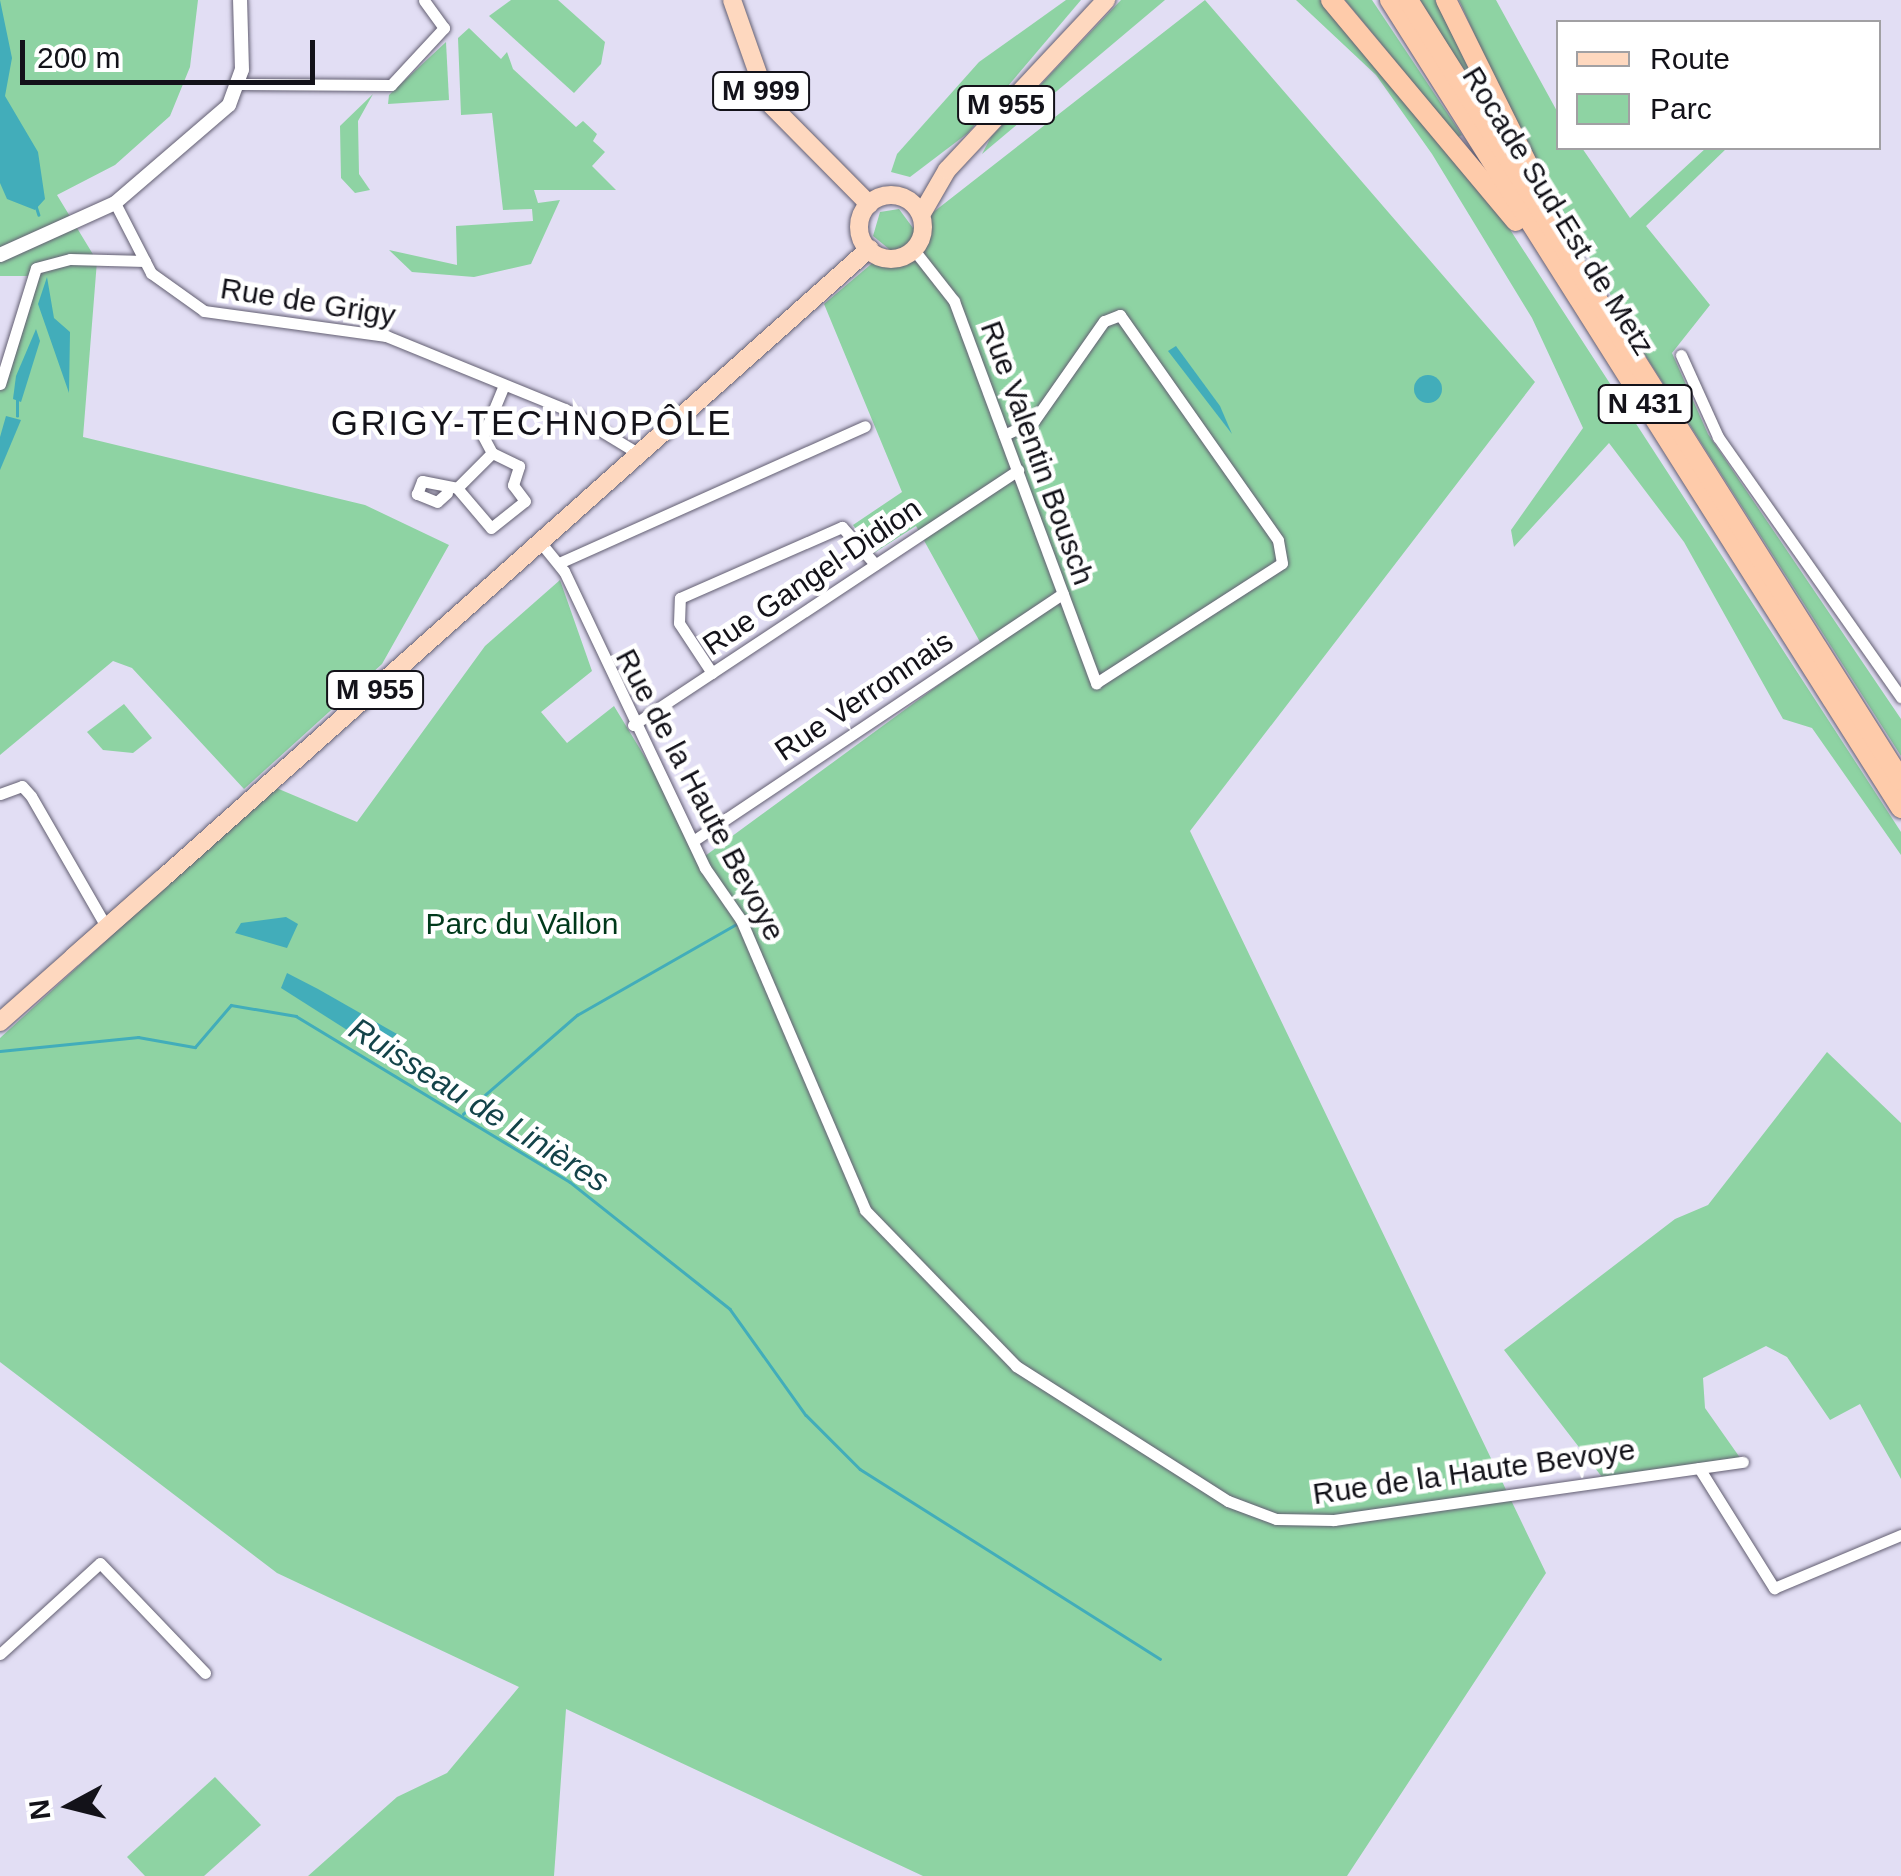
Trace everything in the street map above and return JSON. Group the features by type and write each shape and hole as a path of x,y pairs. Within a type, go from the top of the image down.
{"highway":[{"path":"1331,0 1472,164 1608,332"},
{"name":"Rocade Sud-Est de Metz","path":"1390,0 1901,780"},
{"name":"Rocade Sud-Est de Metz","path":"1408,0 1901,808"},
{"path":"1446,0 1608,332"}],"main road":[{"name":"M 999","path":"732,0 774,111 869,204"},
{"name":"M 955","path":"1066,40 1096,0"},
{"name":"M 955","path":"921,215 946,170 1106,0"},
{"name":"M 955","path":"900,196 946,170"},
{"path":"900,196 921,215 914,250 888,258 869,250 860,227 869,204 900,196"},
{"name":"M 955","path":"0,1022 869,250"},
{"name":"M 955","path":"73,957 104,923 163,878"}],"street":[{"path":"0,255 35,244 116,204 176,156 240,84 240,0"},
{"path":"240,84 391,86 444,28 424,0"},
{"name":"Rue de Grigy","path":"116,204 144,261 204,311 386,336 504,384 642,455"},
{"name":"Rue Valentin Bousch","path":"914,250 954,301 1096,683 1274,571 1283,552 1120,314 1104,321 1034,422 1004,435"},
{"path":"0,384 36,268 70,258 144,261"},
{"path":"1682,355 1718,437 1901,697"},
{"path":"492,453 452,490 491,528 525,500 513,485 519,466 492,453 483,436 504,384"},
{"path":"559,563 865,426"},
{"name":"Rue Gangel-Didion","path":"634,725 1018,470"},
{"path":"712,673 678,623 680,598 842,528 875,564"},
{"name":"Rue de la Haute Bevoye","path":"541,543 559,563 693,841 741,920 806,1091 884,1238 1016,1366 1193,1480 1256,1512 1300,1521 1744,1462"},
{"name":"Rue Verronnais","path":"693,841 1063,592"},
{"path":"0,794 22,786 32,796 104,923"},
{"path":"1699,1468 1774,1588 1901,1535"},
{"path":"0,1654 100,1563 205,1673"}],"green space":[{"path":"0,0 198,0 190,67 170,116 115,165 57,195 97,261 83,437 365,505 449,545 382,664 244,789 132,668 113,661 0,755 0,375 28,276 0,276"},
{"path":"511,0 558,0 605,42 601,64 574,93 489,16"},
{"path":"1066,0 1081,0 968,133 910,177 891,172 897,154 979,62"},
{"path":"1121,0 1165,0 982,154 991,137"},
{"name":"Parc du Vallon","path":"1205,0 1535,382 1190,831 1546,1573 1347,1876 923,1876 566,1709 554,1876 308,1876 397,1797 447,1773 519,1687 277,1573 0,1362 0,1038 274,787 357,822 485,646 560,580 592,671 541,712 567,743 614,706 705,856 985,651 916,526 874,553 853,525 902,492 824,304 889,249 873,236 880,212 899,209 913,228"},
{"path":"1296,0 1320,0 1498,211 1901,832 1901,855 1812,728 1783,719 1684,542 1609,443 1514,547 1511,530 1583,428 1532,318 1432,154 1376,75"},
{"path":"1345,0 1372,0 1462,135 1458,137"},
{"path":"1420,0 1435,0 1480,91 1477,92"},
{"path":"1459,0 1496,0 1556,109 1556,150 1583,150 1630,218 1704,150 1725,150 1646,226 1710,305 1672,353 1708,434 1901,719 1901,756 1640,347 1517,129"},
{"path":"469,28 501,59 507,52 513,69 576,127 583,121 597,134 593,141 605,152 592,166 616,190 534,190 538,203 560,200 531,264 474,277 412,272 389,250 457,265 456,226 533,221 532,209 503,210 492,113 461,115 458,38"},
{"path":"446,42 449,100 388,104 389,95"},
{"path":"373,94 358,121 359,174 370,190 355,193 341,178 340,126"},
{"path":"124,704 152,738 133,753 103,750 87,732"},
{"path":"1827,1052 1901,1123 1901,1479 1860,1404 1830,1420 1787,1357 1766,1346 1703,1378 1705,1408 1743,1462 1602,1477 1504,1350 1675,1219 1708,1205"},
{"path":"215,1777 261,1825 204,1876 145,1876 127,1857"}],"water":[{"path":"0,0 12,58 5,96 38,152 45,199 35,210 7,199 0,183"},
{"path":"47,277 54,318 70,332 69,393 38,304"},
{"path":"36,329 40,341 21,402 13,399 16,376"},
{"path":"1176,346 1220,406 1232,434 1168,351"},
{"path":"1428,375 1438,379 1442,389 1438,399 1428,403 1418,399 1414,389 1418,379"},
{"path":"6,416 21,420 0,470 0,437"},
{"path":"286,917 298,924 287,948 235,933 241,923"},
{"path":"287,973 397,1034 377,1049 281,988"}],"waterway":[{"path":"36,206 39,215"},
{"path":"17,399 17,416"},
{"path":"463,1114 577,1015 735,925"},
{"name":"Ruisseau de Linières","path":"0,1051 138,1037 195,1047 231,1005 296,1016 570,1182 730,1309 806,1415 860,1469 1160,1659"}],"district":[{"name":"GRIGY-TECHNOPÔLE","path":"532,423"}]}
